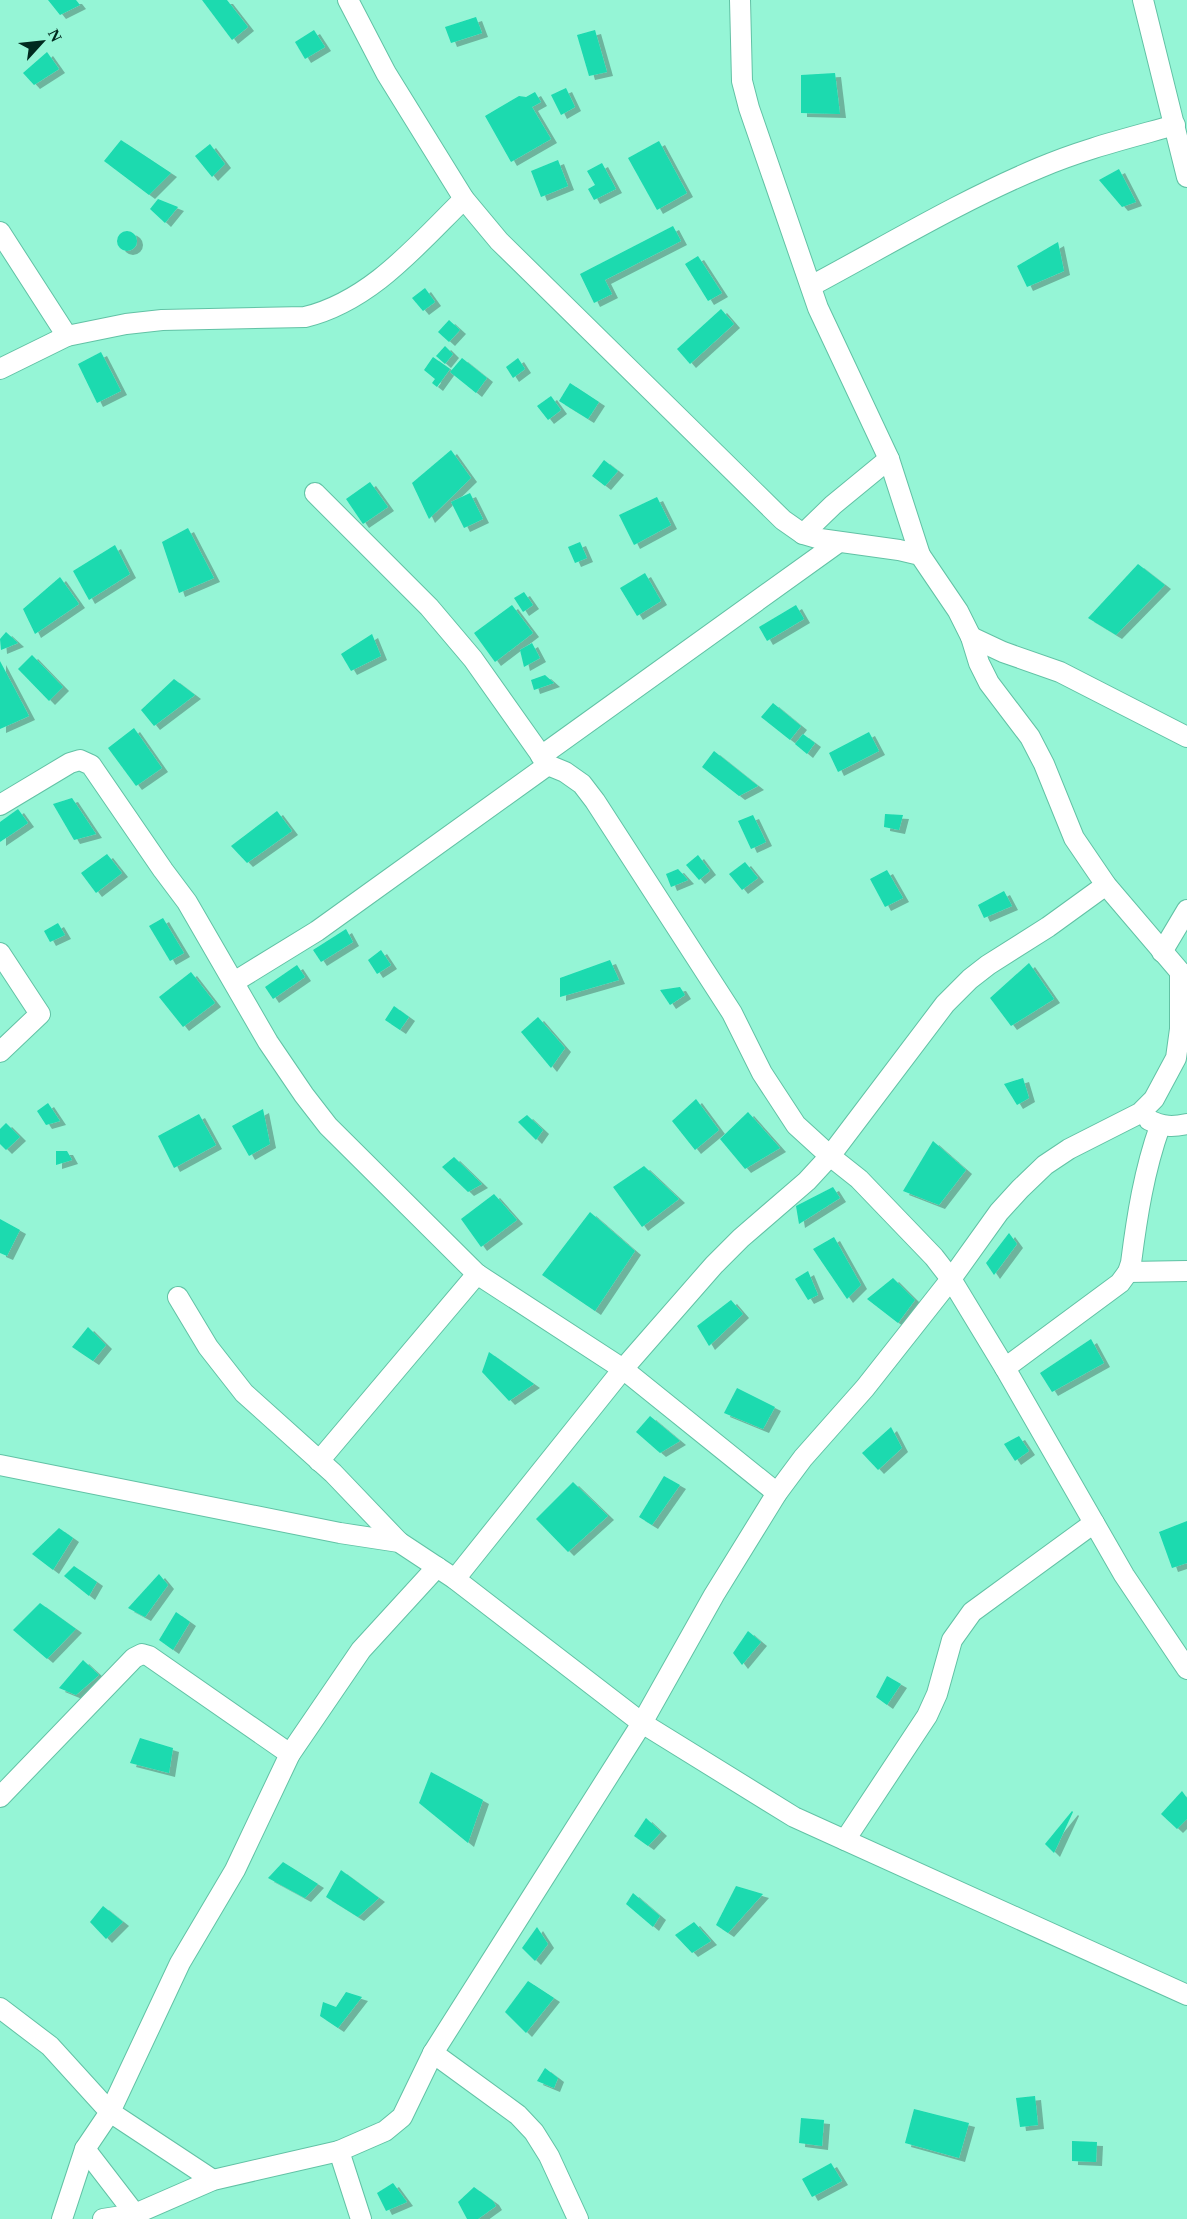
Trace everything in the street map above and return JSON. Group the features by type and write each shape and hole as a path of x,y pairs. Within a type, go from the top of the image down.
{"street":[{"path":"348,0 386,73 464,199 499,241 783,520 803,534 819,540 899,550 920,555"},
{"path":"103,2219 135,2214 213,2180 339,2151 386,2131 402,2117 433,2053 642,1723 714,1595 777,1493 803,1458 865,1388 951,1279 999,1212 1045,1165 1069,1149 1140,1113 1154,1099 1176,1058 1183,976 1106,885 1074,838 1044,764 1030,737 989,683 958,611 920,555 889,459 818,308 749,108 742,81 740,0"},
{"path":"1143,0 1187,177"},
{"path":"811,286 988,191 1041,167 1085,150 1175,125"},
{"path":"0,369 67,336 126,324 162,320 305,317 326,312 384,278 464,199"},
{"path":"0,232 67,336"},
{"path":"803,534 856,484 889,459"},
{"path":"315,494 429,607 473,658 544,761 566,772 582,784 732,1013 762,1073 796,1125 858,1179 934,1257 951,1279 1124,1575 1187,1669"},
{"path":"234,982 317,931 838,542"},
{"path":"971,637 1003,652 1060,672 1187,737"},
{"path":"0,805 70,763 80,760 90,765 188,902 268,1042 328,1126 477,1274 623,1369 777,1493"},
{"path":"454,1579 623,1369 714,1265 741,1238 807,1181 830,1156 945,1004 970,979 1106,885"},
{"path":"1162,952 1187,910"},
{"path":"0,953 40,1014 0,1052"},
{"path":"1140,1113 1160,1126 1173,1127 1187,1124"},
{"path":"1005,1368 1120,1282 1128,1272 1141,1190 1160,1126"},
{"path":"1128,1272 1187,1271"},
{"path":"319,1461 477,1274"},
{"path":"178,1297 208,1347 244,1393 319,1461 399,1542 454,1579 642,1723 794,1817 1187,1995"},
{"path":"0,1465 340,1533 399,1542"},
{"path":"845,1840 927,1716 937,1694 952,1640 961,1625 972,1612 1094,1523"},
{"path":"62,2219 85,2149 110,2112 180,1963 235,1870 290,1754 361,1650 437,1567"},
{"path":"0,1797 134,1658 142,1654 149,1656 290,1754"},
{"path":"0,2008 50,2046 110,2112 213,2180"},
{"path":"433,2053 518,2115 534,2132 549,2156 578,2219"},
{"path":"85,2149 135,2214"},
{"path":"339,2151 361,2219"}],"building":[{"path":"48,0 76,0 80,5 60,15"},
{"path":"202,0 227,0 248,27 232,40"},
{"path":"476,17 482,33 451,43 445,27"},
{"path":"314,30 325,47 305,59 295,42"},
{"path":"595,30 607,72 589,76 577,35"},
{"path":"47,52 59,69 34,85 23,73"},
{"path":"835,73 840,114 801,113 801,75"},
{"path":"566,88 575,107 561,115 551,95"},
{"path":"535,92 541,102 532,107 551,139 511,162 485,116 519,96 526,97"},
{"path":"121,140 171,173 149,195 104,161"},
{"path":"659,141 687,193 657,210 628,158"},
{"path":"210,144 225,164 212,177 195,156"},
{"path":"558,160 568,186 541,197 531,171"},
{"path":"602,163 616,189 594,200 588,189 595,185 587,171"},
{"path":"1119,169 1136,202 1122,207 1099,180"},
{"path":"158,199 178,207 165,223 150,209"},
{"path":"673,226 681,241 605,280 612,294 594,303 580,274"},
{"path":"123,231 131,231 137,237 137,245 131,251 123,251 117,245 117,237"},
{"path":"1058,242 1064,271 1027,287 1017,266"},
{"path":"698,256 722,293 708,301 685,264"},
{"path":"425,288 435,302 423,311 412,298"},
{"path":"721,309 734,324 690,364 677,349"},
{"path":"449,320 460,330 449,342 438,332"},
{"path":"445,346 453,354 445,364 436,356"},
{"path":"101,352 121,391 97,403 78,364"},
{"path":"433,357 450,369 437,387 432,383 435,379 424,370"},
{"path":"462,358 487,378 476,393 450,372"},
{"path":"518,358 525,369 513,378 506,367"},
{"path":"570,383 599,402 588,419 559,401"},
{"path":"551,396 561,410 548,420 537,406"},
{"path":"451,450 471,478 429,519 412,483"},
{"path":"604,460 618,471 605,486 592,476"},
{"path":"370,482 388,507 363,524 346,499"},
{"path":"470,493 483,519 464,528 451,502"},
{"path":"657,497 671,525 634,545 619,515"},
{"path":"188,528 214,578 179,593 162,542"},
{"path":"580,542 587,558 575,563 568,547"},
{"path":"115,545 130,574 89,600 73,571"},
{"path":"1138,564 1165,585 1116,635 1088,618"},
{"path":"645,573 661,601 637,616 620,588"},
{"path":"60,577 79,604 35,634 23,609"},
{"path":"524,592 533,605 523,612 514,598"},
{"path":"512,605 533,633 495,662 474,633"},
{"path":"796,605 804,619 767,641 759,627"},
{"path":"6,632 18,643 1,650 0,639"},
{"path":"372,634 381,656 351,671 341,654"},
{"path":"532,643 540,658 524,667 520,650"},
{"path":"32,655 63,687 49,701 18,669"},
{"path":"0,661 29,716 0,729"},
{"path":"545,675 554,683 534,690 531,680"},
{"path":"174,679 195,695 154,726 141,710"},
{"path":"773,703 801,726 790,740 761,717"},
{"path":"134,728 162,768 136,786 108,748"},
{"path":"869,732 879,751 838,772 829,753"},
{"path":"803,734 815,743 807,754 795,744"},
{"path":"714,751 758,786 739,796 702,767"},
{"path":"72,798 96,834 74,840 53,804"},
{"path":"18,809 28,823 0,842 0,822"},
{"path":"277,811 292,831 247,863 231,846"},
{"path":"885,814 903,815 899,830 884,827"},
{"path":"753,815 766,842 751,849 738,821"},
{"path":"107,854 122,873 96,893 81,873"},
{"path":"698,855 710,871 699,880 686,865"},
{"path":"745,862 758,878 742,890 729,874"},
{"path":"678,869 688,880 671,887 666,874"},
{"path":"887,870 903,898 885,907 870,879"},
{"path":"1004,891 1012,906 984,918 978,905"},
{"path":"163,918 184,953 170,961 149,926"},
{"path":"58,923 65,935 50,942 44,931"},
{"path":"346,929 353,942 321,962 313,950"},
{"path":"381,950 391,965 377,974 368,960"},
{"path":"610,960 619,980 560,997 560,978"},
{"path":"1029,963 1054,999 1011,1026 990,998"},
{"path":"297,965 305,977 273,999 265,987"},
{"path":"191,972 215,1003 183,1027 159,997"},
{"path":"680,987 685,995 670,1005 660,990"},
{"path":"394,1006 409,1017 400,1030 385,1020"},
{"path":"538,1017 565,1048 551,1068 521,1032"},
{"path":"1023,1078 1029,1098 1017,1105 1004,1084"},
{"path":"696,1099 719,1130 695,1150 672,1121"},
{"path":"48,1103 60,1121 46,1125 37,1111"},
{"path":"263,1109 270,1144 249,1156 232,1126"},
{"path":"748,1112 780,1148 745,1169 720,1139"},
{"path":"199,1114 216,1145 174,1168 158,1136"},
{"path":"527,1115 543,1130 536,1140 518,1122"},
{"path":"6,1123 20,1137 6,1150 0,1144 0,1129"},
{"path":"933,1141 966,1170 939,1205 903,1191"},
{"path":"56,1151 67,1151 72,1160 56,1165"},
{"path":"454,1157 482,1184 468,1192 442,1167"},
{"path":"644,1166 679,1199 642,1227 613,1187"},
{"path":"833,1187 840,1198 799,1224 796,1206"},
{"path":"494,1194 517,1220 481,1247 461,1219"},
{"path":"590,1212 635,1251 595,1311 542,1275"},
{"path":"0,1219 20,1230 7,1256 0,1253"},
{"path":"1009,1233 1017,1244 994,1275 986,1263"},
{"path":"834,1237 861,1285 847,1299 813,1249"},
{"path":"808,1271 818,1295 808,1300 795,1279"},
{"path":"893,1278 915,1300 898,1323 867,1299"},
{"path":"731,1300 743,1314 709,1346 697,1326"},
{"path":"88,1327 106,1345 93,1361 72,1347"},
{"path":"1091,1339 1104,1363 1052,1392 1040,1373"},
{"path":"489,1352 534,1384 509,1401 482,1372"},
{"path":"737,1388 775,1407 763,1429 724,1413"},
{"path":"650,1416 680,1441 660,1453 636,1432"},
{"path":"891,1427 902,1448 878,1470 862,1453"},
{"path":"1019,1436 1029,1451 1015,1461 1004,1444"},
{"path":"664,1476 680,1485 652,1525 639,1517"},
{"path":"573,1482 608,1516 568,1552 536,1519"},
{"path":"1187,1521 1187,1563 1172,1568 1159,1532"},
{"path":"59,1528 73,1538 53,1570 32,1554"},
{"path":"74,1566 97,1582 89,1596 64,1576"},
{"path":"159,1574 168,1585 145,1617 128,1608"},
{"path":"40,1603 76,1629 47,1659 13,1630"},
{"path":"176,1612 190,1622 173,1650 159,1640"},
{"path":"748,1631 761,1642 742,1665 733,1653"},
{"path":"83,1660 99,1675 76,1695 59,1688"},
{"path":"887,1676 901,1684 887,1705 876,1697"},
{"path":"140,1738 173,1748 169,1773 130,1763"},
{"path":"431,1772 483,1800 468,1843 419,1803"},
{"path":"1182,1791 1187,1798 1187,1819 1177,1829 1161,1814"},
{"path":"1073,1812 1054,1853 1045,1844"},
{"path":"646,1818 661,1832 648,1846 634,1836"},
{"path":"283,1862 318,1884 305,1898 268,1878"},
{"path":"341,1870 379,1898 358,1917 326,1897"},
{"path":"736,1886 763,1894 728,1933 716,1925"},
{"path":"633,1893 660,1916 653,1927 626,1904"},
{"path":"103,1906 123,1922 106,1939 90,1922"},
{"path":"694,1922 711,1941 692,1953 675,1935"},
{"path":"537,1927 548,1944 535,1961 522,1948"},
{"path":"528,1981 554,1998 526,2033 505,2012"},
{"path":"346,1992 362,1997 338,2028 320,2016 323,2002 336,2007"},
{"path":"545,2068 558,2078 554,2088 537,2081"},
{"path":"1035,2096 1038,2125 1020,2127 1016,2098"},
{"path":"914,2109 969,2123 959,2158 905,2143"},
{"path":"801,2118 824,2120 822,2146 799,2143"},
{"path":"1072,2141 1097,2142 1096,2162 1072,2161"},
{"path":"831,2163 842,2181 812,2197 802,2179"},
{"path":"393,2183 407,2202 386,2211 377,2193"},
{"path":"474,2187 493,2201 496,2206 478,2219 467,2219 458,2202"}]}
